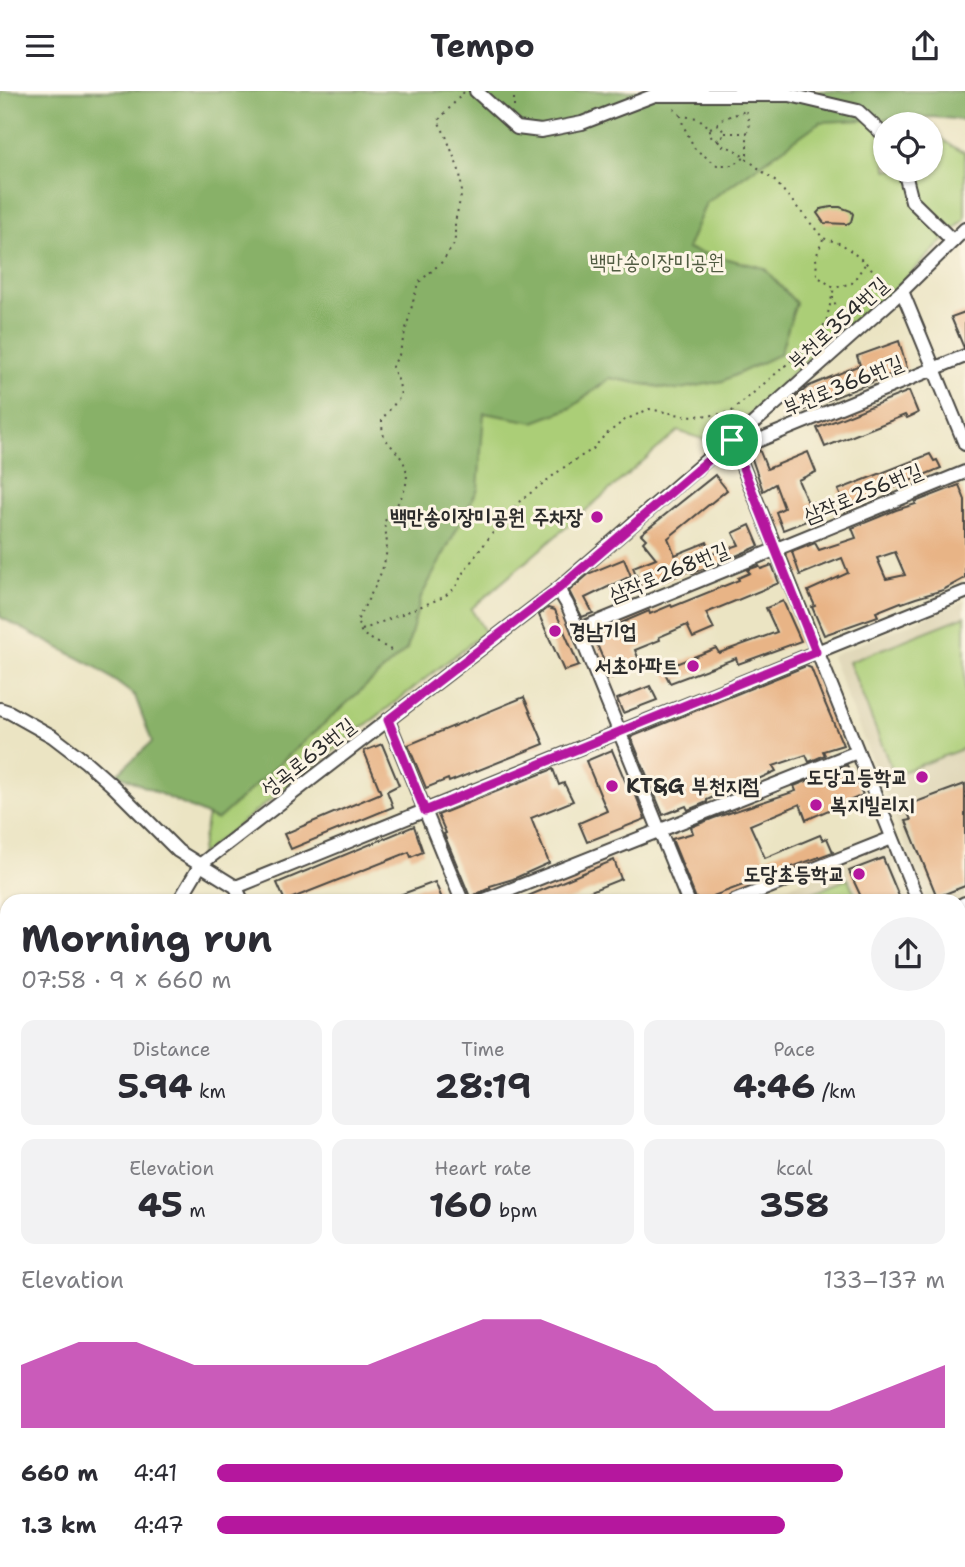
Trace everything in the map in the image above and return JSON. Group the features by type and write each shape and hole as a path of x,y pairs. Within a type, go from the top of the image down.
{"street":[{"path":"476,91 517,128 541,131 582,123 655,95 790,95 858,111 873,125"},
{"path":"907,182 912,201 953,241"},
{"name":"부천로354번길","path":"733,445 737,438 900,293 965,229"},
{"path":"900,293 965,444"},
{"name":"부천로366번길","path":"733,445 965,356"},
{"path":"733,445 915,894"},
{"name":"성곡로63번길","path":"183,894 201,864 558,589 733,445"},
{"name":"삼작로256번길","path":"775,550 965,473"},
{"name":"삼작로268번길","path":"578,630 775,550"},
{"path":"558,589 578,630 685,894"},
{"path":"236,887 965,592"},
{"path":"0,709 52,736 86,762 178,851 236,887 239,894"},
{"path":"388,720 459,894"},
{"path":"500,894 857,752"},
{"path":"752,894 892,838"}],"path":[{"path":"391,650 362,634 357,621 379,577 386,556 384,522 405,491 407,475 400,455 384,435 382,419 401,396 399,382 392,367 399,355 418,283 443,261 454,244 455,222 463,192 460,173 438,121 465,91"},
{"path":"746,111 750,124 747,133 748,148 744,158 733,165 717,165 706,158 695,149 681,117 698,118 710,128 717,125 721,119 746,111"},
{"path":"717,125 724,133"},
{"path":"710,128 709,135 712,138 723,146 734,149 776,182 823,238 842,244 900,293"},
{"path":"724,133 747,133"},
{"path":"718,140 724,133"},
{"path":"823,238 816,257 817,276 834,288"},
{"path":"834,288 852,283 866,264"},
{"path":"360,631 444,597 455,588 464,571 520,501 593,449 604,436 625,420 649,409 687,416 732,412 814,341 827,322 834,288"},
{"path":"834,288 833,301 857,331"}],"shaded area":[{"name":"도당고등학교","path":"965,601 965,894 924,894 831,656"},
{"name":"도당초등학교","path":"888,847 906,894 769,894"}],"green space":[{"path":"0,91 965,91 965,120 943,118 943,112 873,112 873,120 820,122 706,203 687,249 764,268 796,303 780,354 723,381 675,390 610,378 571,408 534,422 484,413 478,489 421,597 407,649 217,820 117,774 152,742 135,696 96,667 0,617"},
{"name":"백만송이장미공원","path":"510,91 896,91 907,112 873,112 873,182 943,182 943,140 965,152 965,219 883,301 833,335 718,444 678,431 471,609 485,632 200,855 222,743"},
{"path":"965,616 965,748 894,775 849,662"},
{"path":"848,879 855,894 809,894"}],"building":[{"path":"831,207 851,211 851,222 824,223 817,213 821,209"},
{"path":"965,312 965,347 964,348 951,317"},
{"path":"899,341 907,368 794,414 789,403 809,386 860,365 857,356"},
{"path":"909,391 918,413 907,418 905,415 825,447 817,428"},
{"path":"759,449 767,469 808,452 816,472 798,480 808,503 816,502 822,515 783,530 776,512 784,508 775,484 763,491 750,453"},
{"path":"930,454 941,468 846,507 838,490"},
{"path":"715,475 727,490 668,538 675,555 707,542 712,554 739,545 733,533 750,525 759,546 642,590 633,567 656,558 643,542 646,539 641,534"},
{"path":"959,485 965,500 965,578 943,590 901,602 876,612 878,616 824,635 808,591 848,573 842,558 800,575 792,552 815,543 819,550 856,538 852,528 916,504 915,502","holes":["895,552 905,575 886,579 877,558"]},
{"path":"624,559 631,576 585,598 593,613 582,617 569,591 590,573"},
{"path":"772,565 779,583 706,613 714,629 693,638 687,625 659,637 660,640 635,650 640,667 611,678 593,635 649,611 650,614 671,605 672,607 739,580 738,578 750,573 747,570"},
{"path":"783,601 801,641 738,664 736,658 670,683 663,669 716,648 719,653 777,632 766,608"},
{"name":"경남기업","path":"548,608 555,610 579,666 564,671 539,615"},
{"path":"806,666 811,668 843,745 823,751 825,755 809,762 806,755 773,766 776,771 754,781 753,779 707,802 688,810 686,806 663,815 631,737"},
{"path":"650,686 657,700 623,713 617,699"},
{"path":"524,697 544,744 449,782 448,779 426,788 408,745"},
{"path":"382,744 399,785 387,791 393,807 291,849 284,834 381,793 364,751"},
{"name":"KT&G 부천지점","path":"612,750 629,790 633,788 645,819 587,842 579,823 607,811 586,761"},
{"path":"847,765 863,795 806,820 800,804 750,825 765,858 820,835 823,840 827,838 833,852 718,894 694,894 672,839 693,833 691,827 714,818 796,791 794,786"},
{"path":"553,769 559,785 564,783 573,801 531,818 549,863 490,886 477,894 469,894 438,815"},
{"path":"965,784 965,886 945,894 936,894 906,821 911,820 905,806"},
{"path":"414,826 423,852 411,857 409,852 303,894 282,894 277,883"},
{"path":"883,858 898,894 860,894 849,871"},
{"path":"614,860 621,879 584,894 533,894"},
{"path":"435,882 440,894 402,894"}],"place":[{"name":"백만송이장미공원 주차장","path":"597,517"},
{"name":"경남기업","path":"555,631"},
{"name":"서초아파트","path":"693,666"},
{"name":"도당고등학교","path":"922,777"},
{"name":"KT&G 부천지점","path":"612,786"},
{"name":"복지빌리지","path":"816,805"},
{"name":"도당초등학교","path":"859,874"}],"route":[{"path":"732,440 816,652 425,811 388,720 558,589 732,440"}]}
